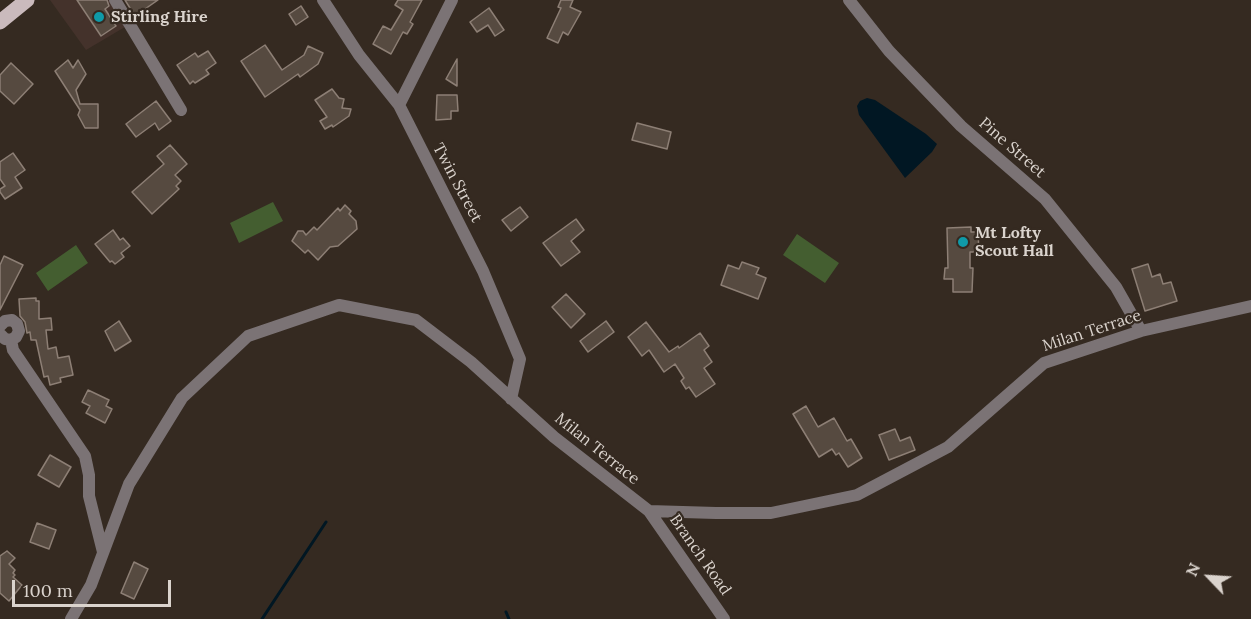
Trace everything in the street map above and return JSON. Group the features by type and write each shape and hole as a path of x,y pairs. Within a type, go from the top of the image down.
{"main road":[{"path":"0,22 27,0"}],"street":[{"path":"116,0 181,110"},
{"name":"Twin Street","path":"323,0 359,55 399,105 483,271 520,359 511,399"},
{"path":"399,105 452,0"},
{"name":"Pine Street","path":"849,0 889,51 961,126 1045,199 1116,287 1141,331"},
{"name":"Milan Terrace","path":"71,619 91,585 129,484 182,398 248,336 339,305 416,320 471,362 554,437 649,511 716,513 771,513 857,495 948,447 1044,363 1141,331 1251,306"},
{"path":"0,326 8,320 17,324 18,334 5,337 85,456 89,475 89,496 103,554"},
{"name":"Branch Road","path":"649,511 724,619"}],"shaded area":[{"path":"50,0 115,0 130,24 86,50"}],"green space":[{"path":"273,202 283,221 239,243 230,223"},
{"path":"797,234 839,263 825,283 783,255"},
{"path":"76,245 88,263 48,291 36,273"}],"water":[{"path":"867,98 875,100 937,144 932,152 905,178 859,115 857,106 860,101"}],"building":[{"name":"Stirling Hire","path":"77,0 107,0 109,6 105,9 116,26 101,36"},
{"path":"125,0 158,0 135,16"},
{"path":"398,0 422,0 410,22 413,24 407,34 403,32 391,54 373,44 383,26 391,30 403,10 395,5"},
{"path":"561,0 573,0 570,7 581,12 568,35 563,32 558,43 547,38 561,8 558,7"},
{"path":"301,6 308,17 296,25 289,14"},
{"path":"489,8 504,30 495,36 488,25 477,32 470,22"},
{"path":"265,45 282,70 304,55 308,46 323,53 318,64 300,77 298,74 265,97 241,61"},
{"path":"208,51 216,63 206,70 209,74 190,84 177,65 195,53 198,57"},
{"path":"457,59 457,86 446,79"},
{"path":"68,60 73,68 78,60 86,74 76,90 80,104 98,104 98,128 85,128 78,115 80,110 55,71"},
{"path":"11,63 33,84 14,104 0,91 0,75"},
{"path":"332,89 339,98 344,99 342,108 351,109 349,116 333,127 332,125 325,129 320,121 327,117 315,100"},
{"path":"437,95 457,95 458,111 451,111 451,119 436,120"},
{"path":"156,101 171,121 159,130 155,123 136,137 126,124"},
{"path":"637,123 671,132 667,149 632,140"},
{"path":"170,145 187,164 175,175 181,181 176,186 179,189 152,214 132,192 164,164 157,156"},
{"path":"13,153 25,170 15,177 22,188 5,199 0,192 0,189 5,186 0,179 0,162"},
{"path":"345,205 351,211 349,214 356,221 357,229 338,246 330,247 318,260 308,250 305,253 292,241 298,231 303,231 306,235 314,227 317,230 338,208 340,211"},
{"path":"520,207 528,217 511,231 502,220"},
{"path":"576,219 584,230 571,241 580,252 561,266 543,243"},
{"path":"971,227 971,232 978,232 979,252 970,252 970,268 973,268 972,292 953,292 953,279 944,279 945,268 948,268 947,228"},
{"path":"113,230 120,240 123,238 130,246 121,253 124,257 115,264 110,262 95,244"},
{"path":"4,256 23,265 0,310 0,265"},
{"path":"742,262 759,268 756,274 766,278 758,299 721,285 728,265 739,269"},
{"path":"1148,264 1152,277 1160,274 1163,284 1171,282 1177,301 1145,311 1132,269"},
{"path":"566,294 585,314 571,328 552,307"},
{"path":"36,298 36,301 39,301 39,319 51,318 52,330 46,330 48,349 56,347 58,358 69,356 73,375 60,378 61,382 50,385 48,376 44,377 36,340 31,340 30,332 27,333 25,322 20,316 19,299"},
{"path":"119,321 131,341 115,351 105,331"},
{"path":"606,321 614,332 588,352 580,341"},
{"path":"646,322 669,352 678,346 679,348 700,333 709,346 704,350 712,362 704,368 715,384 696,397 689,387 686,389 681,381 684,378 675,364 664,372 649,350 642,356 628,337"},
{"path":"88,390 109,400 106,406 112,409 105,423 86,413 90,406 82,402"},
{"path":"806,406 818,427 834,418 847,441 851,439 862,458 848,467 839,453 836,455 832,449 819,457 793,414"},
{"path":"895,429 900,441 910,437 915,450 889,460 879,435"},
{"path":"50,455 71,467 59,487 38,475"},
{"path":"37,523 56,530 49,549 30,542"},
{"path":"7,551 15,558 9,564 15,570 13,577 22,585 9,601 0,593 0,556"},
{"path":"134,562 148,569 134,599 121,593"}],"waterway":[{"path":"262,619 326,522"},
{"path":"506,612 509,619"}],"place":[{"name":"Stirling Hire","path":"99,17"},
{"name":"Mt Lofty Scout Hall","path":"963,242"}]}
